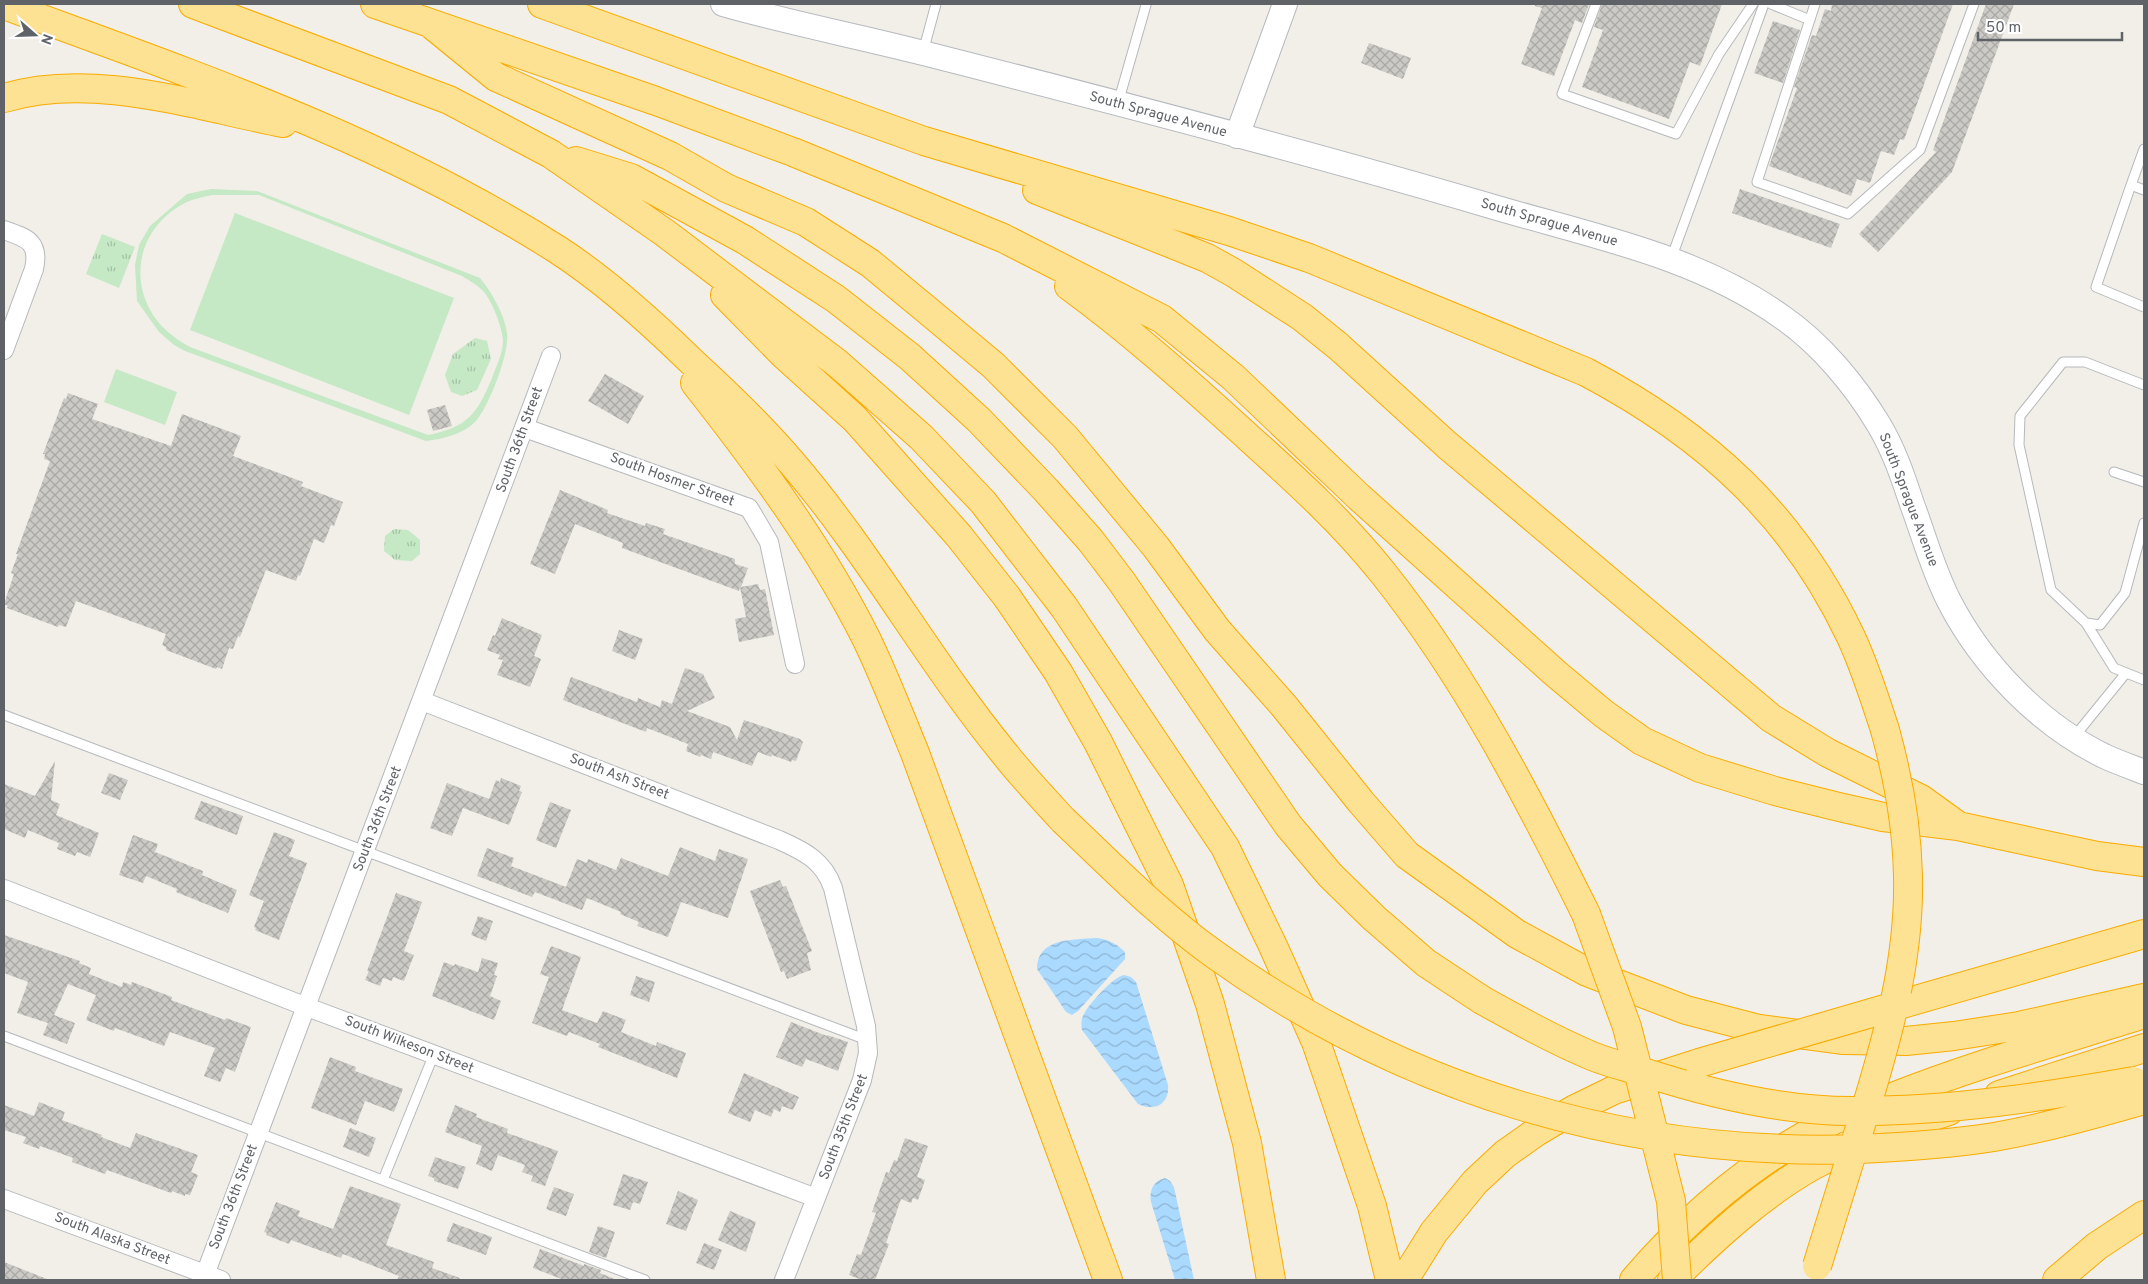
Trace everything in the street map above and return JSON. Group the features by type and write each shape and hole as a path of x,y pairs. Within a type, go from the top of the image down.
{"highway":[{"path":"193,4 449,100 551,154 665,232 838,363 921,437 983,502 1064,606 1225,847 1273,946 1316,1042 1372,1206 1390,1280"},
{"path":"374,4 656,101 793,152 1003,238 1162,319 1233,377 1359,497 1555,673 1604,714 1642,741 1700,768 1775,791 1884,817 1958,826 2078,852 2142,861"},
{"path":"542,4 924,141 1229,231 1309,258 1586,372 1649,408 1690,436 1716,458 1779,523 1807,559 1852,638 1885,730 1901,799 1908,876 1905,936 1899,988 1888,1036 1815,1273"},
{"path":"546,4 578,17"},
{"path":"4,5 244,93 407,165 468,196 561,252 635,307 752,418 794,465 845,531 1003,753 1063,820 1135,888 1212,952 1271,992 1328,1027 1426,1073 1478,1093 1543,1113 1618,1131 1695,1143 1751,1148 1815,1150 1933,1145 1995,1137 2144,1100"},
{"path":"431,24 496,77 670,156 726,188 806,222 870,263 993,365 1065,437 1156,547 1218,630 1284,706 1360,802 1407,855 1517,934 1587,972 1686,1010 1759,1029 1844,1040 1906,1041 1954,1036 2019,1026 2144,998"},
{"path":"4,98 46,91 86,89 165,96 341,135"},
{"path":"924,141 1061,200 1207,258 1234,273 1302,317 1338,346 1447,445 1771,718 1828,753 1920,799 1958,826"},
{"path":"551,154 631,178 745,240 836,298 910,357 979,420 1046,490 1091,541 1122,582 1288,825 1330,875 1374,918 1426,963 1482,1000 1535,1030 1594,1057 1680,1084 1744,1099 1807,1109 1856,1112 1914,1110 2000,1102 2144,1078"},
{"path":"665,232 782,353 855,419 917,486 1006,597 1058,672 1098,742 1172,894 1210,1004 1247,1143 1271,1280"},
{"path":"1003,238 1116,321 1166,362 1320,501 1377,566 1431,639 1486,724 1535,811 1586,914 1627,1027 1671,1200 1677,1280"},
{"path":"635,307 729,427 776,492 831,576 865,637 891,693 915,753 1108,1280"},
{"path":"1404,1280 1434,1232 1475,1182 1505,1154 1560,1118 1614,1090 1699,1063 2144,934"},
{"path":"1952,990 2144,951"},
{"path":"1634,1280 1665,1244 1725,1190 1794,1142 1834,1120 1941,1078 2144,1014"},
{"path":"1672,1280 1772,1193 1814,1166 1873,1138 1928,1117 2144,1048"},
{"path":"2057,1280 2097,1246 2144,1215"}],"street":[{"path":"1237,136 1285,4"},
{"name":"South Sprague Avenue","path":"732,5 1118,104 1421,186 1671,260 1720,280 1780,315 1809,340 1846,378 1878,423 1888,443 1947,598 1964,627 1999,674 2038,711 2073,738 2107,757 2144,772"},
{"path":"4,230 28,241 36,251 34,269 4,350"},
{"name":"South 36th Street","path":"210,1278 259,1132 551,356"},
{"name":"South Hosmer Street","path":"525,428 749,508 769,542 795,664"},
{"name":"South Ash Street","path":"422,701 761,832 814,857"},
{"name":"South 35th Street","path":"784,1280 862,1080 867,1060 868,1040 833,888 826,872 814,857"},
{"name":"South Wilkeson Street","path":"4,889 307,1007 816,1198"},
{"name":"South Alaska Street","path":"4,1199 210,1278"}],"lane":[{"path":"923,53 936,4"},
{"path":"1596,4 1562,94 1676,134 1719,54 1753,4"},
{"path":"1671,260 1764,4"},
{"path":"1771,4 1810,20"},
{"path":"1815,4 1757,182 1848,214 1920,150 1974,4"},
{"path":"1118,104 1146,5"},
{"path":"2144,149 2096,287 2144,306"},
{"path":"2131,185 2144,190"},
{"path":"2144,385 2085,362 2063,362 2020,416 2019,445 2051,590 2086,623 2114,668 2144,680"},
{"path":"2114,472 2144,482"},
{"path":"2086,623 2100,624 2125,593 2144,523"},
{"path":"2073,738 2126,673"},
{"path":"4,715 868,1040"},
{"path":"4,1036 645,1280"},
{"path":"383,1180 434,1054"}],"green space":[{"path":"211,189 257,191 480,278 500,311 507,333 502,366 481,415 465,430 439,439 426,441 185,351 174,345 159,332 137,301 135,265 139,245 150,226 187,194","holes":["212,195 259,195 462,276 485,293 496,314 501,329 503,346 487,390 476,410 469,417 453,428 428,435 190,347 162,326 149,308 143,293 141,278 141,263 144,249 159,223 183,204 198,198"]},
{"path":"235,213 454,298 409,415 190,330"},
{"path":"102,234 135,247 119,288 86,274"},
{"path":"475,338 487,341 491,359 477,390 462,396 451,392 445,375 453,354"},
{"path":"116,369 177,392 165,425 104,402"},
{"path":"394,529 408,530 420,540 420,554 412,561 395,560 384,551 385,536"}],"water":[{"path":"1097,938 1119,946 1125,952 1125,959 1078,1011 1072,1015 1066,1012 1037,969 1039,959 1043,951 1058,942"},
{"path":"1124,975 1131,977 1136,982 1168,1085 1168,1092 1164,1101 1155,1107 1138,1104 1082,1030 1082,1018 1091,1004 1108,986"},
{"path":"1165,1178 1174,1187 1194,1280 1175,1280 1151,1202 1153,1187 1157,1181"}],"building":[{"path":"1535,4 1589,4 1582,23 1575,20 1554,76 1521,64 1542,8 1535,6"},
{"path":"1602,4 1722,4 1700,66 1690,62 1669,119 1582,87 1603,30 1594,27"},
{"path":"1832,4 1953,4 1904,140 1900,139 1894,155 1881,151 1870,183 1857,179 1851,196 1769,166 1797,88 1794,87 1812,35 1816,36 1825,9 1831,11"},
{"path":"1986,4 2014,4 1952,172 1878,252 1859,234 1936,152 1933,150"},
{"path":"1773,21 1800,30 1783,83 1754,73"},
{"path":"1369,43 1411,58 1403,79 1361,63"},
{"path":"1740,189 1840,224 1831,248 1732,213"},
{"path":"605,374 644,396 628,424 588,401"},
{"path":"68,393 98,404 92,419 171,446 182,414 241,436 233,456 303,482 301,486 343,502 334,526 331,525 324,543 314,539 300,576 298,575 296,581 266,570 240,637 238,636 233,649 229,648 222,669 217,667 216,669 166,650 166,647 162,645 166,634 76,601 66,627 59,625 58,627 7,608 8,606 4,604 14,574 11,573 18,554 16,554 50,461 44,459 45,454 43,454 64,398 66,399"},
{"path":"445,405 452,426 433,431 427,410"},
{"path":"560,490 608,510 607,513 645,526 646,523 665,529 663,534 735,559 735,564 748,568 741,587 758,584 760,590 765,589 774,635 739,642 735,619 746,617 740,587 739,591 622,548 623,543 575,524 555,574 530,564"},
{"path":"502,618 542,635 534,656 541,659 530,687 497,675 503,660 498,659 500,655 487,650"},
{"path":"619,630 643,639 635,660 612,651"},
{"path":"685,668 703,674 715,698 687,711 730,727 737,740 744,720 800,739 803,742 796,761 792,760 791,762 758,752 752,766 713,752 711,759 701,755 700,757 686,751 688,744 647,728 646,732 563,700 571,677 637,702 638,698 660,707 662,700 672,704"},
{"path":"55,761 51,800 60,804 56,815 99,833 90,857 77,852 75,856 57,849 59,843 28,830 25,838 4,829 4,784 35,796"},
{"path":"109,773 128,780 120,800 101,793"},
{"path":"501,778 521,786 519,791 522,792 509,825 463,808 452,836 430,828 447,783 489,799 496,780 500,782"},
{"path":"201,801 243,816 237,835 194,819"},
{"path":"550,802 571,810 556,848 536,840"},
{"path":"274,832 295,840 289,856 307,863 279,940 255,930 256,928 254,927 264,901 249,895"},
{"path":"133,835 158,844 155,852 203,871 202,875 237,890 228,913 176,892 177,889 146,876 143,883 119,875"},
{"path":"680,847 715,861 719,849 748,859 728,918 681,902 668,937 637,926 639,922 620,914 621,912 587,898 582,910 535,892 532,897 477,876 487,848 514,858 511,866 566,887 577,859 587,863 588,859 616,870 621,858 668,876"},
{"path":"780,880 783,887 786,886 812,951 807,953 811,970 787,979 784,971 781,972 750,891"},
{"path":"396,893 422,902 404,951 414,955 404,981 393,977 392,981 383,978 380,986 365,980"},
{"path":"478,916 493,921 486,941 471,935"},
{"path":"4,935 80,961 79,963 91,968 89,974 122,987 123,982 131,985 132,982 172,997 171,1000 225,1020 226,1018 251,1027 235,1072 226,1068 220,1082 204,1076 215,1048 170,1032 164,1046 115,1028 114,1031 86,1020 96,995 68,984 54,1015 75,1023 67,1044 43,1035 48,1023 17,1013 28,982 4,973"},
{"path":"551,946 581,957 562,1010 597,1023 603,1011 626,1020 621,1032 656,1046 657,1042 686,1053 677,1078 598,1047 600,1044 569,1032 567,1036 532,1023 549,977 540,974"},
{"path":"482,958 498,963 494,975 497,976 490,996 501,1001 494,1020 432,996 444,962 478,972"},
{"path":"636,976 655,982 649,1002 630,995"},
{"path":"791,1022 848,1042 838,1071 806,1059 802,1067 776,1057"},
{"path":"330,1057 356,1067 355,1071 403,1089 394,1112 365,1101 356,1125 311,1108"},
{"path":"744,1073 799,1097 793,1110 782,1106 780,1112 774,1109 771,1117 755,1110 750,1122 728,1113"},
{"path":"39,1102 65,1112 62,1120 130,1148 136,1133 198,1155 191,1172 198,1175 190,1195 185,1194 185,1196 172,1191 171,1193 107,1170 105,1174 72,1162 73,1158 40,1146 39,1149 23,1143 26,1137 4,1130 4,1105 34,1116"},
{"path":"455,1105 477,1114 476,1117 508,1129 507,1133 558,1151 545,1186 531,1181 533,1176 522,1172 525,1165 498,1155 492,1171 476,1164 482,1146 445,1132"},
{"path":"350,1128 376,1138 369,1157 343,1147"},
{"path":"905,1138 928,1146 917,1177 925,1180 918,1200 913,1198 911,1203 901,1199 886,1243 889,1244 875,1280 862,1280 849,1275 857,1254 861,1255 876,1213 872,1212 886,1172 889,1173 894,1160 897,1161"},
{"path":"435,1157 466,1167 458,1189 434,1181 434,1178 428,1176"},
{"path":"623,1174 648,1182 640,1204 633,1202 630,1210 613,1205"},
{"path":"350,1186 401,1204 386,1245 434,1262 432,1268 460,1278 459,1280 397,1280 399,1276 343,1254 341,1258 291,1240 289,1244 266,1235 267,1233 264,1232 276,1202 300,1211 298,1216 333,1229"},
{"path":"554,1187 574,1194 566,1216 546,1209"},
{"path":"678,1191 698,1200 686,1231 666,1224"},
{"path":"730,1211 756,1222 746,1252 718,1240"},
{"path":"453,1223 492,1237 486,1255 446,1241"},
{"path":"598,1226 615,1232 606,1258 589,1252"},
{"path":"704,1243 722,1250 714,1270 696,1263"},
{"path":"540,1249 584,1266 584,1264 601,1270 600,1273 617,1280 564,1280 533,1268"},
{"path":"4,1262 47,1279 47,1280 4,1280"}]}
